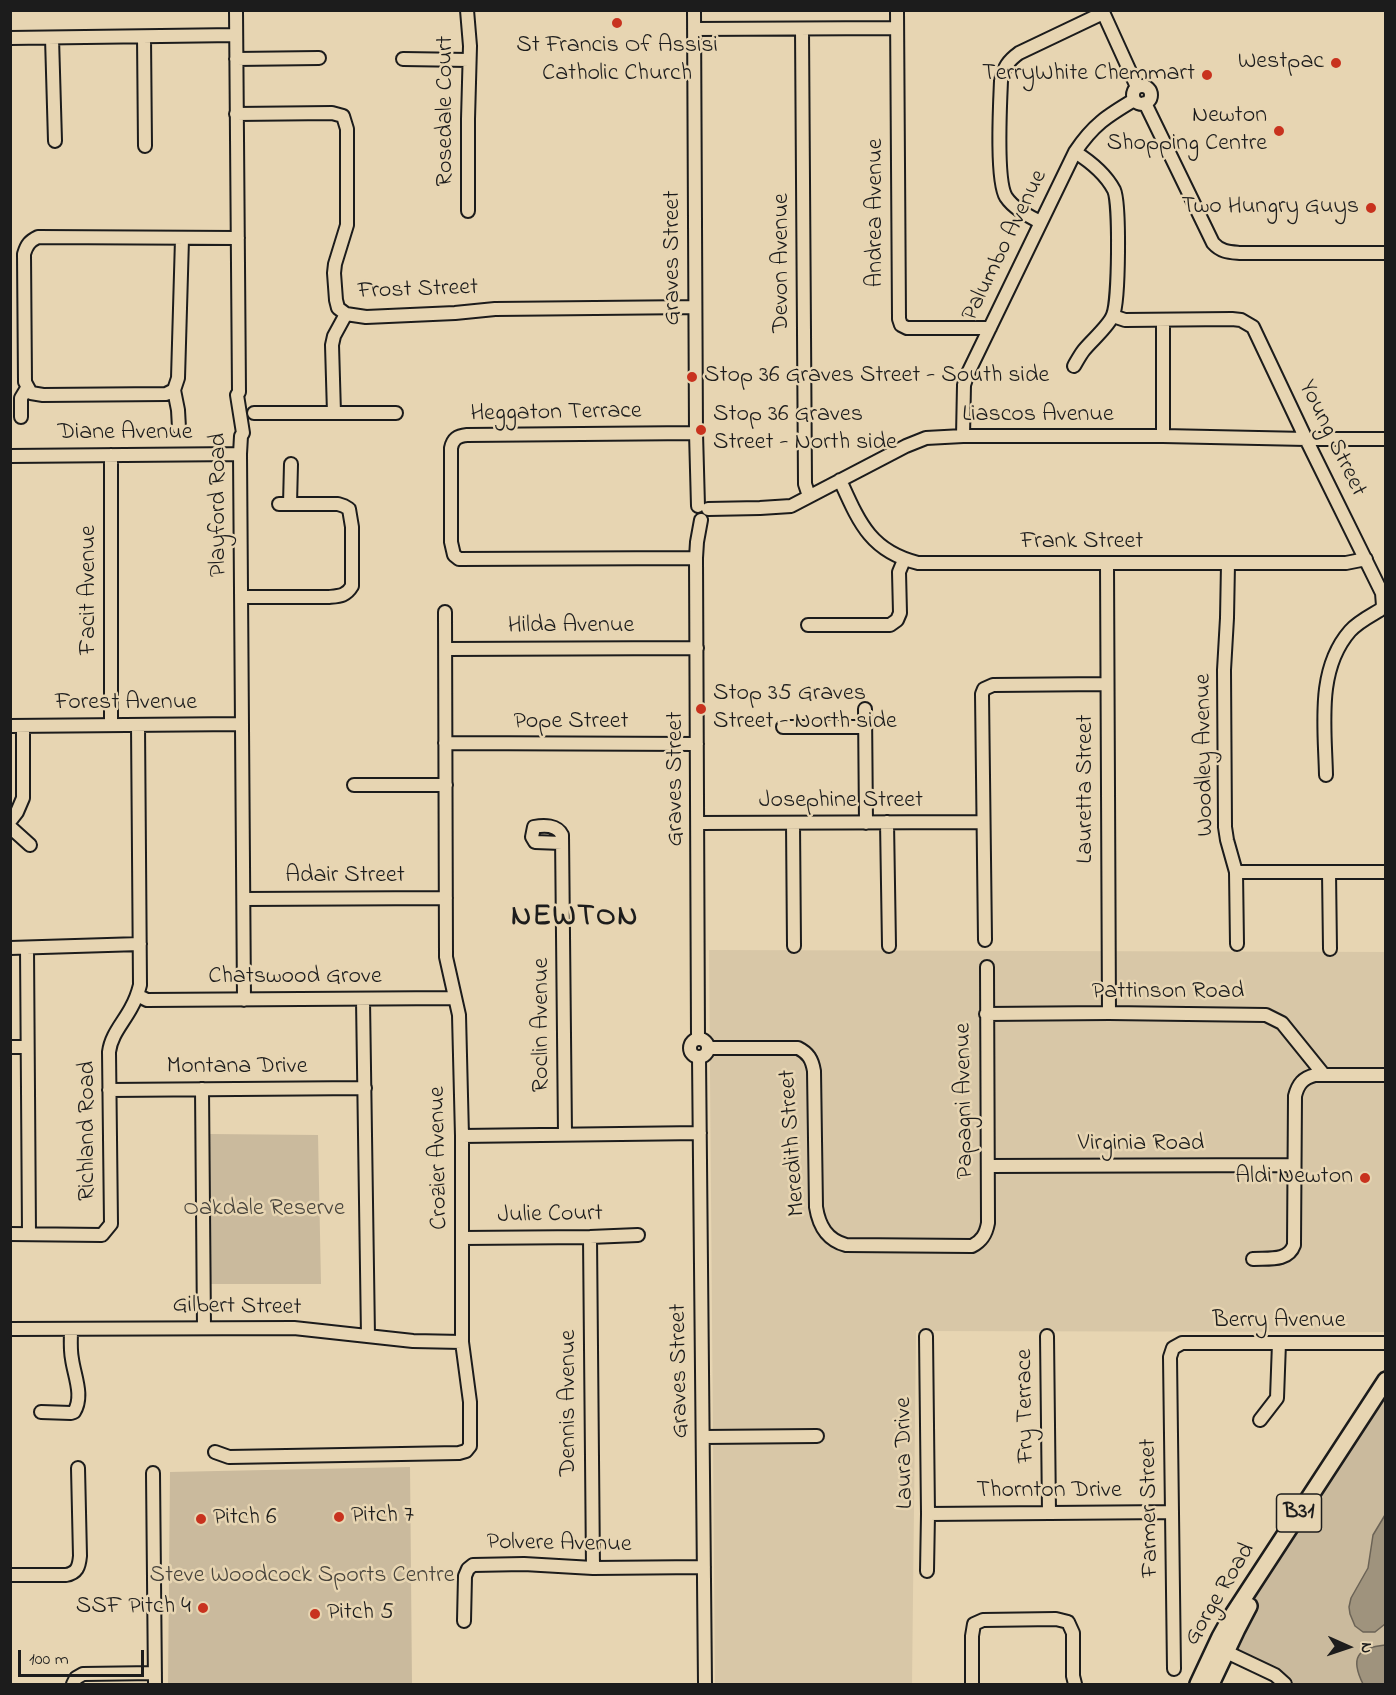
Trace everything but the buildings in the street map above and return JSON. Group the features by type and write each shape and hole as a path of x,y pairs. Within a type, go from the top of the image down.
{"main road":[{"name":"Gorge Road","path":"1212,1684 1220,1649 1255,1579 1386,1380"},
{"name":"Gorge Road","path":"1198,1684 1386,1396"}],"street":[{"name":"Playford Road","path":"236,10 239,392 237,395 243,433 240,436 240,454 244,1000"},
{"name":"Rosedale Court","path":"467,10 470,46 468,211"},
{"name":"Graves Street","path":"694,10 696,433 702,512 696,558 699,1039 706,1043 700,1133 705,1684"},
{"name":"Andrea Avenue","path":"897,10 901,326 908,328 990,328"},
{"path":"1040,222 1005,196 1001,180 1000,81 1010,59 1103,12 1137,87 1132,94 1139,102 1218,249 1240,253 1386,254"},
{"path":"694,29 897,28"},
{"name":"Devon Avenue","path":"802,29 805,484 809,496"},
{"path":"10,39 236,34"},
{"path":"144,37 145,146"},
{"path":"52,38 55,141"},
{"path":"236,59 319,58"},
{"path":"403,59 469,60"},
{"name":"Palumbo Avenue","path":"963,436 964,385 968,373 1075,152 1094,126 1108,115 1139,102"},
{"name":"Frost Street","path":"236,114 332,113 343,117 347,129 347,225 334,273 336,300 339,308 346,314 366,316 455,313 495,309 695,307"},
{"path":"1074,366 1083,351 1113,316 1117,299 1118,213 1115,194 1100,170 1075,152"},
{"path":"174,390 166,394 43,395 31,393 25,381 24,254 26,245 39,237 238,238"},
{"path":"179,428 174,390 178,378 182,239"},
{"path":"334,413 332,345 334,336 346,314"},
{"path":"1113,316 1125,320 1163,320 1163,436"},
{"name":"Young Street","path":"1163,320 1232,319 1247,322 1257,332 1306,439 1382,593 1383,606 1351,629 1341,641 1332,664 1325,697 1326,775"},
{"path":"21,417 21,398 27,388"},
{"path":"254,413 396,413"},
{"name":"Heggaton Terrace","path":"696,433 467,435 457,437 452,441 450,448 451,542 454,555 459,559 696,558"},
{"name":"Liascos Avenue","path":"702,512 790,506 926,438 1163,436 1386,439"},
{"name":"Diane Avenue","path":"10,456 240,454"},
{"name":"Facit Avenue","path":"111,455 111,725"},
{"path":"241,597 343,596 352,586 352,527 349,509 338,504 285,504 291,464"},
{"name":"Frank Street","path":"840,480 858,520 880,546 904,560 918,563 1346,563 1366,559"},
{"path":"807,625 890,625 897,620 900,613 899,572 904,560"},
{"name":"Lauretta Street","path":"1107,564 1109,1013"},
{"name":"Woodley Avenue","path":"1228,564 1224,670 1225,827 1236,872 1237,944"},
{"name":"Crozier Avenue","path":"214,1452 228,1457 459,1453 466,1451 470,1446 470,1402 462,1342 462,1136 459,1015 446,957 446,612"},
{"name":"Hilda Avenue","path":"446,649 697,648"},
{"path":"985,940 982,694 984,689 993,685 1107,684"},
{"path":"865,709 866,822"},
{"name":"Forest Avenue","path":"17,726 242,724"},
{"name":"Richland Road","path":"10,1234 102,1235 111,1224 110,1044 137,995 140,985 138,725"},
{"path":"10,821 23,798 17,726"},
{"path":"783,727 865,727"},
{"name":"Pope Street","path":"446,743 697,744"},
{"path":"354,784 446,785"},
{"path":"887,822 889,946"},
{"name":"Josephine Street","path":"698,824 983,822"},
{"path":"793,823 794,946"},
{"path":"10,827 30,845"},
{"name":"Roclin Avenue","path":"562,843 565,1134"},
{"path":"1236,872 1386,872"},
{"path":"1329,872 1330,949"},
{"name":"Adair Street","path":"244,899 446,898"},
{"path":"10,948 140,944"},
{"path":"27,948 29,1234"},
{"name":"Papagni Avenue","path":"985,1234 988,1223 987,967"},
{"name":"Chatswood Grove","path":"137,995 147,1000 455,998"},
{"path":"363,999 368,1336"},
{"name":"Pattinson Road","path":"986,1014 1256,1014 1273,1017 1290,1032 1324,1075"},
{"path":"10,1047 26,1047"},
{"name":"Meredith Street","path":"704,1053 798,1048 809,1056 814,1071 816,1208 820,1224 830,1238 846,1245 972,1246 977,1244 985,1234"},
{"path":"1253,1258 1286,1257 1293,1245 1297,1087 1308,1077 1386,1075"},
{"name":"Montana Drive","path":"109,1090 365,1088"},
{"path":"202,1089 204,1328"},
{"path":"462,1136 700,1133"},
{"name":"Virginia Road","path":"988,1166 1294,1165"},
{"name":"Julie Court","path":"462,1238 638,1235"},
{"name":"Dennis Avenue","path":"590,1237 593,1568"},
{"name":"Gilbert Street","path":"10,1329 294,1328 412,1341 462,1342"},
{"path":"41,1412 70,1413 74,1412 77,1406 77,1383 71,1358 71,1329"},
{"name":"Laura Drive","path":"926,1336 927,1570"},
{"name":"Fry Terrace","path":"1047,1336 1049,1513"},
{"name":"Berry Avenue","path":"1173,1348 1182,1343 1386,1343"},
{"path":"1260,1420 1277,1398 1279,1343"},
{"name":"Farmer Street","path":"1173,1348 1170,1357 1174,1669"},
{"path":"703,1437 818,1436"},
{"path":"10,1575 66,1575 73,1574 77,1570 80,1556 78,1468"},
{"path":"73,1684 76,1678 83,1674 155,1678 153,1473"},
{"name":"Thornton Drive","path":"928,1514 1171,1512"},
{"name":"Polvere Avenue","path":"464,1621 465,1576 473,1565 524,1564 593,1568 704,1567"},
{"path":"972,1684 972,1636 976,1622 1056,1619 1068,1622 1071,1626 1075,1684"},
{"path":"1220,1649 1275,1675 1285,1684"}],"shaded area":[{"path":"709,950 1385,952 1385,1332 916,1331 912,1684 715,1684"},
{"path":"1385,1515 1385,1624 1375,1632 1363,1632 1355,1626 1349,1607 1351,1598 1368,1568 1373,1535"},
{"path":"1385,1645 1385,1684 1363,1684 1357,1667 1359,1656 1362,1652 1375,1646"}],"green space":[{"name":"Oakdale Reserve","path":"210,1134 318,1135 321,1284 209,1284"},
{"path":"1385,1396 1385,1684 1285,1684 1226,1651 1258,1590"},
{"name":"Steve Woodcock Sports Centre","path":"410,1467 412,1684 168,1684 170,1472"}],"place":[{"name":"St Francis Of Assisi Catholic Church","path":"617,23"},
{"name":"Westpac","path":"1336,63"},
{"name":"TerryWhite Chemmart","path":"1207,75"},
{"name":"Newton Shopping Centre","path":"1279,131"},
{"name":"Two Hungry Guys","path":"1371,208"},
{"name":"Stop 36 Graves Street - South side","path":"692,377"},
{"name":"Stop 36 Graves Street - North side","path":"701,430"},
{"name":"Stop 35 Graves Street - North side","path":"701,709"},
{"name":"Aldi Newton","path":"1365,1178"},
{"name":"Pitch 7","path":"339,1517"},
{"name":"Pitch 6","path":"201,1519"},
{"name":"SSF Pitch 4","path":"203,1608"},
{"name":"Pitch 5","path":"315,1614"}],"district":[{"name":"NEWTON","path":"575,919"}]}
